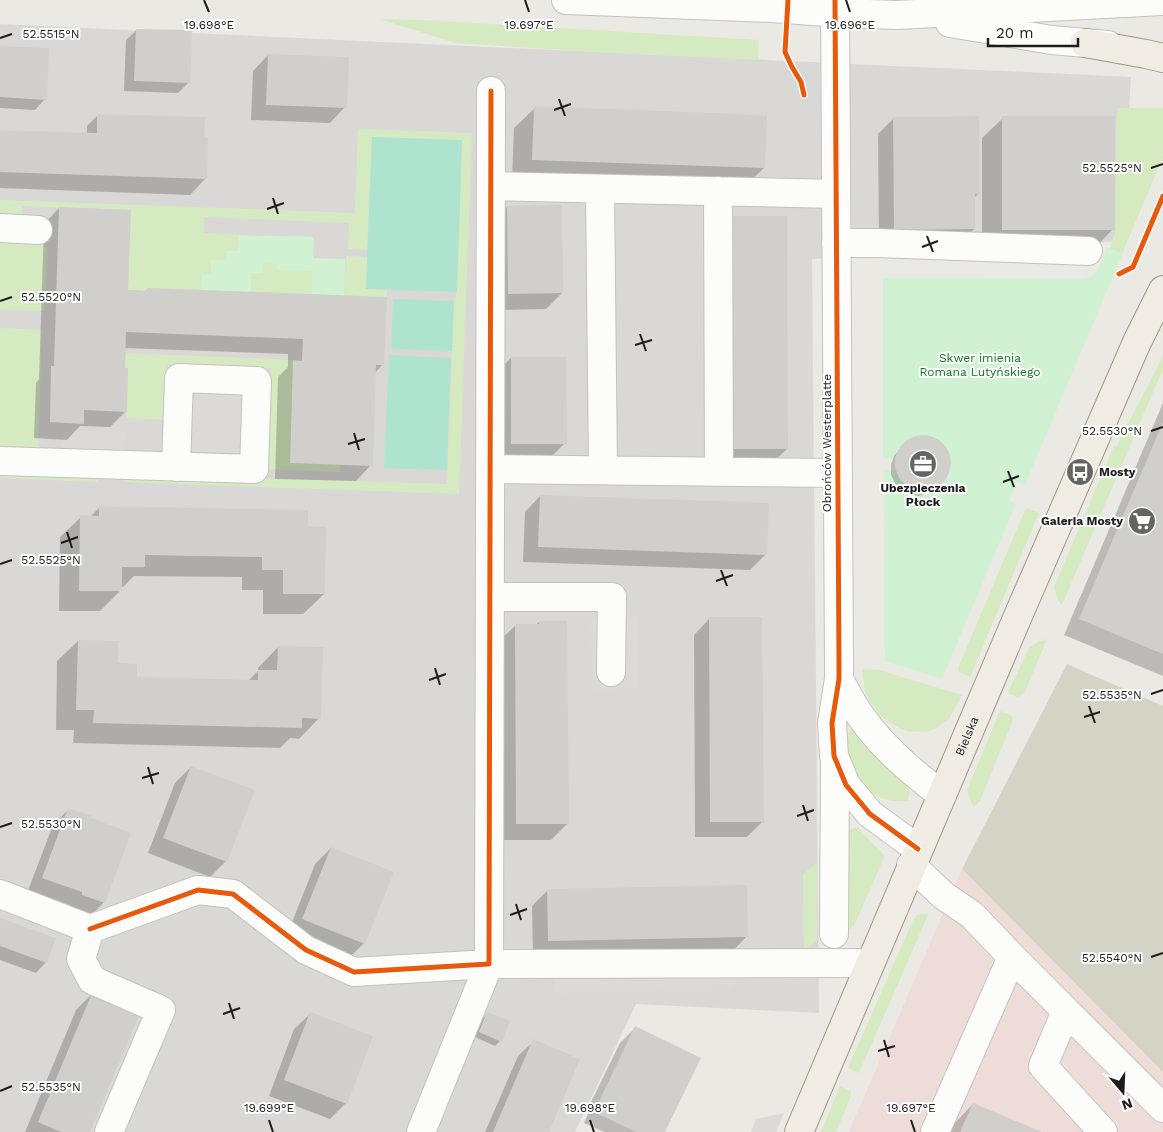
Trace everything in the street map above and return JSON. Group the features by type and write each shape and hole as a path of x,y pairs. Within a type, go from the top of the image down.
{"main road":[{"path":"1085,43 1163,58"},
{"name":"Bielska","path":"1137,342 1163,268"},
{"name":"Bielska","path":"799,1132 1018,616 1137,342 1163,290"}],"street":[{"path":"566,0 772,8 835,6 1052,40 1163,48"},
{"path":"897,15 1163,1"},
{"name":"Obrońców Westerplatte","path":"834,934 835,760 832,723 839,679 835,6"},
{"path":"421,1132 489,964 491,91"},
{"path":"491,186 836,194"},
{"path":"600,189 603,470"},
{"path":"718,191 719,471"},
{"path":"0,228 38,230"},
{"path":"836,243 1088,251"},
{"path":"0,461 176,467"},
{"path":"490,469 838,473"},
{"path":"490,597 612,597 611,672"},
{"name":"Obrońców Westerplatte","path":"839,679 855,708 873,732 895,756 942,795"},
{"name":"Obrońców Westerplatte","path":"835,760 846,786 870,814 915,857 944,896 972,915 1163,1108"},
{"path":"0,894 90,930 198,890 233,894 306,950 354,972 489,964 870,963"},
{"path":"90,930 81,959 92,980 161,1010 109,1132"},
{"path":"935,1132 1012,957"},
{"path":"1066,1010 1043,1066 1103,1132"}],"shaded area":[{"path":"0,24 1131,77 1122,241 812,259 819,1013 636,1004 575,1132 0,1132"},
{"path":"167,365 270,368 266,478 163,475"},
{"path":"63,430 125,432 124,454 62,451"},
{"path":"639,616 638,690 592,692 591,618"},
{"path":"1067,664 1163,706 1163,1072 962,869"},
{"path":"962,869 1163,1072 1163,1132 849,1132"},
{"path":"741,973 731,990 554,993 554,977"},
{"path":"784,1113 776,1132 751,1132 756,1119"}],"green space":[{"path":"380,19 759,40 758,60 455,43"},
{"path":"1117,108 1163,108 1163,157 1114,273 883,399 883,278 1083,279 1092,277 1098,271 1107,248 1110,248 1115,233"},
{"path":"358,129 472,133 459,494 124,482 125,474 447,484 454,301 457,292 462,140 372,137 367,250 348,249 349,223 204,217 204,233 239,235 238,252 211,274 202,274 201,290 147,288 147,291 128,290 130,210 22,206 21,220 0,219 0,200 355,213"},
{"path":"372,137 462,140 457,292 366,289"},
{"path":"239,235 314,237 313,258 345,259 344,296 312,294 312,271 277,270 277,264 263,263 262,273 251,273 251,292 201,290 202,274 211,274 211,260 226,260 227,251 238,251"},
{"path":"0,237 37,239 47,249 44,311 0,310"},
{"name":"Skwer imienia Romana Lutyńskiego","path":"1107,248 1123,253 1025,485 1017,482 1009,501 1016,504 942,679 885,661 884,470 896,470 902,480 910,487 919,491 928,491 937,488 945,482 950,473 951,462 948,451 943,443 935,438 925,436 907,441 900,448 895,459 883,458 883,278 1083,279 1097,272"},
{"path":"346,256 367,257 366,289 387,290 387,297 344,296"},
{"path":"262,263 278,264 278,270 312,271 312,294 251,292 251,273"},
{"path":"393,299 454,301 452,351 391,349"},
{"path":"0,328 42,330 38,448 29,452 0,452"},
{"path":"126,353 293,360 290,463 340,465 340,472 267,469 165,420 126,418 128,369 125,368"},
{"path":"389,355 451,358 447,470 384,468"},
{"path":"1163,356 1163,369 1062,605 1058,600 1054,587 1114,446 1117,447"},
{"path":"0,469 98,472 98,482 0,478"},
{"path":"1028,509 1039,513 970,677 959,672 958,668 1025,510"},
{"path":"1047,639 1025,692 1018,697 1009,694 1008,692 1029,648"},
{"path":"862,669 879,670 962,695 949,719 938,727 930,731 909,732 880,716 865,693"},
{"path":"1000,711 1012,716 1013,720 980,801 974,807 967,790"},
{"path":"851,729 856,729 903,778 910,791 908,801 886,800 874,794 864,784 851,764 847,749 846,739"},
{"path":"857,827 884,855 854,926 850,929 848,928 849,830"},
{"path":"817,863 817,938 804,952 803,874"},
{"path":"929,913 859,1073 848,1068 913,920 917,915"},
{"path":"840,1086 851,1091 851,1096 836,1132 821,1132"}],"building":[{"path":"136,29 192,30 190,83 134,81"},
{"path":"0,46 49,48 47,100 0,97"},
{"path":"268,54 349,57 347,108 266,105"},
{"path":"534,106 767,115 765,168 532,160"},
{"path":"97,114 205,117 204,136 208,137 207,179 0,172 0,130 97,133"},
{"path":"979,116 980,194 975,194 975,229 894,230 893,117"},
{"path":"1002,116 1115,116 1115,230 1002,230"},
{"path":"562,205 563,293 508,294 507,206"},
{"path":"59,207 131,210 128,290 147,291 147,288 387,297 384,365 376,365 373,466 290,463 293,360 302,361 303,339 126,332 125,368 128,368 127,412 84,410 84,424 50,422 51,366 54,366"},
{"path":"728,216 787,216 788,449 729,449"},
{"path":"511,357 566,357 567,444 511,444"},
{"name":"Galeria Mosty","path":"1163,422 1163,654 1079,619"},
{"name":"Ubezpieczenia Płock","path":"923,435 934,437 943,443 949,452 951,463 949,474 943,483 934,489 923,491 912,489 903,483 897,474 895,463 897,452 903,443 912,437"},
{"path":"540,495 769,503 767,555 538,547"},
{"path":"99,506 308,510 308,526 326,527 325,594 283,594 283,570 262,570 262,557 145,555 145,567 122,567 122,591 79,591 80,515 99,516"},
{"path":"709,617 762,617 764,822 710,822"},
{"path":"539,621 567,621 569,824 516,824 515,624 539,624"},
{"path":"78,640 118,641 118,663 137,664 137,677 258,680 258,670 277,670 278,646 323,647 321,719 302,718 302,728 93,723 94,710 76,710"},
{"path":"191,766 255,790 227,862 163,838"},
{"path":"68,808 131,833 105,903 82,895 82,892 42,878"},
{"path":"331,847 394,872 365,944 302,919"},
{"path":"747,885 748,937 548,941 547,889"},
{"path":"0,918 56,938 47,963 0,946"},
{"path":"92,993 140,1013 90,1132 61,1132 38,1122"},
{"path":"310,1012 373,1036 347,1104 284,1080"},
{"path":"487,1012 510,1021 502,1042 479,1032"},
{"path":"635,1026 701,1058 665,1132 636,1132 594,1112"},
{"path":"533,1039 580,1059 549,1132 493,1132"},
{"path":"973,1103 1042,1132 960,1132"}],"cycle path":[{"path":"788,0 785,52 801,82 804,95"},
{"path":"835,0 839,679 832,723 834,756 846,785 870,814 918,849"},
{"path":"90,929 198,890 233,894 306,950 354,972 489,964 491,91"},
{"path":"1119,274 1133,267 1163,196"}],"place":[{"name":"Ubezpieczenia Płock","path":"923,464"},
{"name":"Mosty","path":"1080,472"},
{"name":"Galeria Mosty","path":"1142,521"}]}
